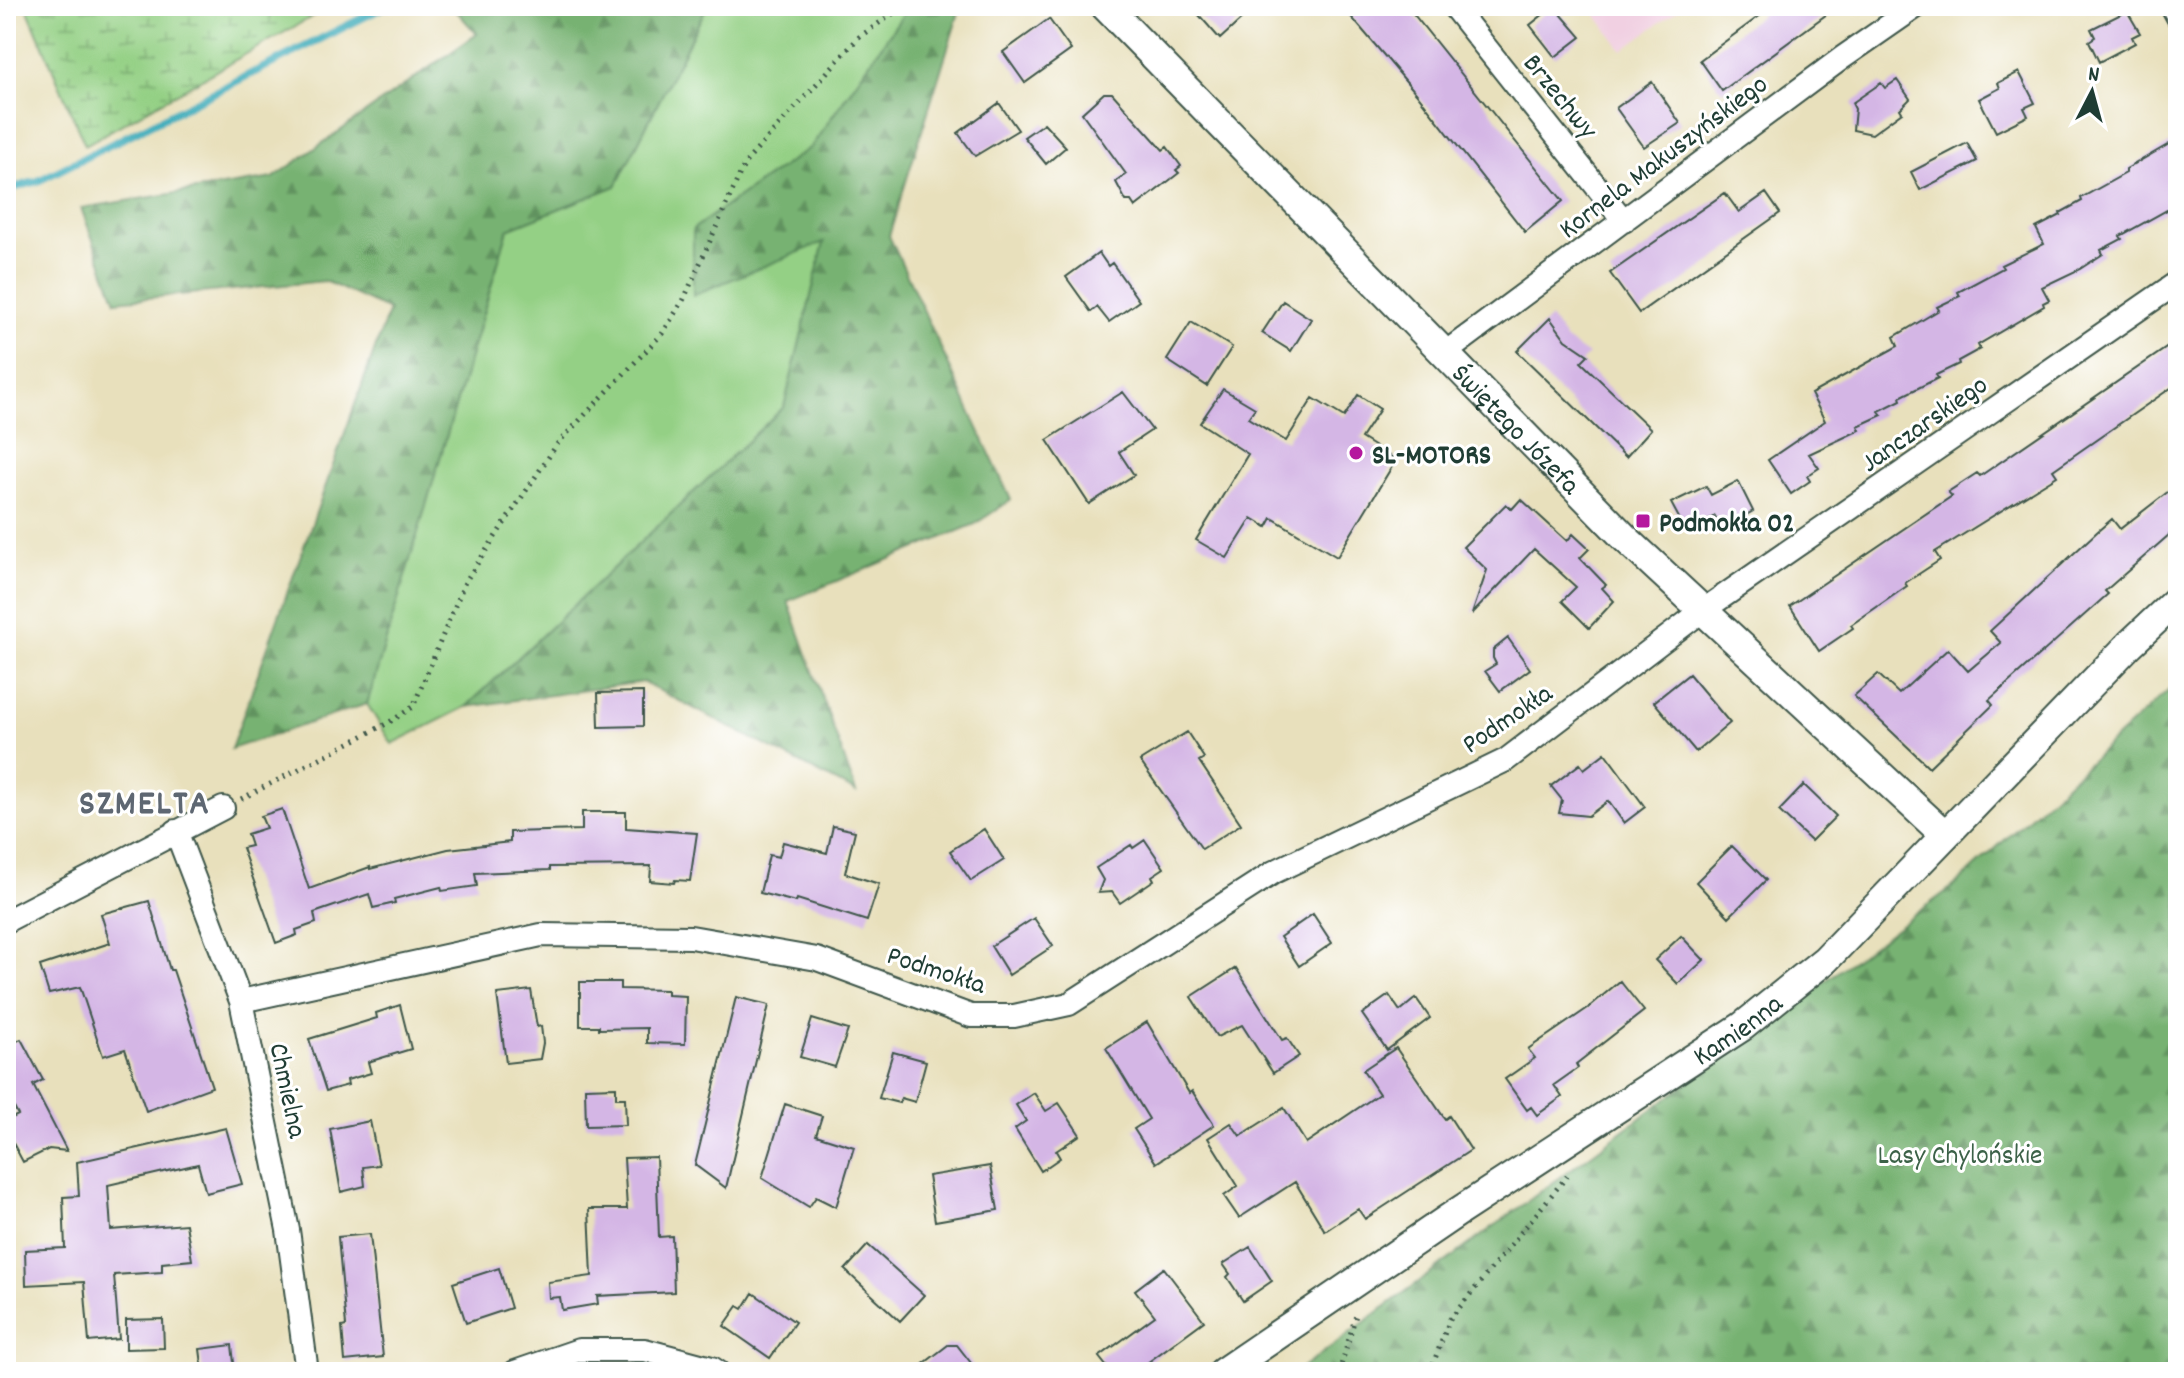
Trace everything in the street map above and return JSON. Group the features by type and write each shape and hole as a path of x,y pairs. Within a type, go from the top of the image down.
{"street":[{"name":"Świętego Józefa","path":"1105,6 1626,539 1945,835"},
{"name":"Brzechwy","path":"1453,6 1624,221"},
{"name":"Kornela Makuszyńskiego","path":"1445,353 1842,58 1917,6"},
{"path":"2172,6 2178,17"},
{"name":"Janczarskiego","path":"1702,611 2178,282"},
{"name":"Kamienna","path":"1223,1372 1743,1026 1825,960 2130,644 2178,599"},
{"name":"Podmokła","path":"241,1001 541,935 691,937 817,959 971,1016 1014,1016 1069,1004 1274,872 1506,760 1702,611"},
{"path":"6,921 223,808"},
{"name":"Chmielna","path":"176,831 241,1001 288,1230 307,1372"},
{"path":"515,1372 579,1350 645,1350 718,1372"}],"path":[{"path":"223,808 413,707 465,582 558,443 662,334 684,299 745,163 859,37 904,6"},
{"path":"1430,1372 1450,1319 1569,1175"},
{"path":"1339,1372 1369,1273"}],"shaded area":[{"path":"1590,6 1683,6 1622,50"}],"green space":[{"path":"26,6 331,6 85,145"},
{"path":"452,6 707,6 616,186 508,229 367,704 231,749 389,310 325,281 116,301 81,208 273,178 477,34"},
{"path":"707,6 909,6 811,147 693,229 693,294 825,241 784,407 466,707 392,744 367,704 508,229 616,186"},
{"path":"909,6 961,6 889,236 1011,500 975,524 788,601 856,792 643,682 466,707 784,407 824,242 693,295 693,229 811,147"},
{"name":"Lasy Chylońskie","path":"2178,681 2178,1372 1297,1372 1959,882"}],"building":[{"path":"1191,6 1256,6 1220,39"},
{"path":"1342,6 1407,6 1563,201 1525,232 1416,93"},
{"path":"1554,6 1581,37 1555,57 1530,25"},
{"path":"1773,6 1838,6 1722,91 1700,60"},
{"path":"2127,11 2140,33 2132,37 2135,43 2099,62 2089,41 2095,37 2091,29"},
{"path":"1049,19 1071,50 1025,83 1003,52"},
{"path":"2019,72 2035,103 2024,108 2028,116 1996,132 1979,99 2000,88 1998,83"},
{"path":"1897,80 1910,99 1900,109 1902,112 1872,134 1853,130 1855,109 1852,103 1881,83 1885,88"},
{"path":"1652,82 1680,123 1644,147 1616,108"},
{"path":"1104,93 1112,93 1163,150 1167,147 1181,166 1176,170 1179,173 1135,207 1131,201 1126,201 1116,182 1126,174 1082,113"},
{"path":"999,103 1018,130 975,156 958,133"},
{"path":"1044,123 1066,147 1046,164 1024,137"},
{"path":"2178,139 2178,204 2120,236 2122,239 2101,250 2103,254 2080,269 2042,287 2049,300 2043,303 2044,306 1978,345 1980,349 1958,361 1959,364 1879,411 1882,415 1858,426 1860,430 1809,454 1819,468 1807,476 1810,481 1791,494 1768,460 1825,421 1811,394 1898,346 1894,337 1939,310 1937,307 1960,296 1958,292 2003,268 2001,265 2044,244 2036,228"},
{"path":"1967,143 1977,161 1920,190 1911,172"},
{"path":"1725,193 1739,212 1766,193 1780,213 1639,313 1610,273"},
{"path":"1099,253 1108,266 1112,263 1139,301 1109,322 1097,307 1091,312 1066,277"},
{"path":"1283,301 1311,319 1291,351 1262,333"},
{"path":"1550,318 1566,340 1588,355 1581,362 1651,429 1626,457 1517,351"},
{"path":"1191,322 1232,347 1207,386 1167,360"},
{"path":"2178,340 2178,383 2053,470 2057,476 1935,552 1940,560 1905,583 1907,586 1819,651 1790,606 1952,496 1948,492 1977,473 1980,476"},
{"path":"1223,389 1255,408 1248,418 1286,441 1313,398 1344,417 1358,395 1380,409 1361,438 1396,460 1337,557 1272,518 1267,527 1252,518 1227,558 1196,540 1248,454 1200,423"},
{"path":"1123,392 1152,430 1119,452 1134,475 1089,504 1047,440"},
{"path":"1738,481 1753,511 1741,518 1743,523 1723,533 1715,516 1686,531 1671,503 1706,486 1711,495"},
{"path":"2178,484 2178,527 1989,700 1993,705 1929,767 1854,696 1878,674 1899,694 1948,649 1968,671 2001,643 1990,631 2098,531 2112,519 2120,529"},
{"path":"1521,499 1567,541 1573,534 1589,549 1580,558 1606,585 1602,588 1614,601 1589,628 1562,601 1576,587 1534,549 1472,614 1487,570 1463,547 1506,504 1512,509"},
{"path":"1508,638 1530,669 1500,691 1485,671 1496,664 1493,650"},
{"path":"1689,674 1730,723 1696,752 1654,702"},
{"path":"643,692 643,726 599,727 598,693"},
{"path":"1187,732 1204,758 1199,761 1241,824 1202,849 1140,761"},
{"path":"1605,753 1645,807 1624,823 1608,801 1588,816 1559,813 1562,800 1551,786 1580,764 1584,769"},
{"path":"1804,785 1836,816 1811,841 1779,811"},
{"path":"282,809 309,889 370,867 448,849 510,842 510,832 582,830 582,812 626,812 626,828 697,833 690,881 650,881 651,866 550,867 550,870 475,873 477,886 442,891 441,887 394,899 395,903 373,908 369,894 314,913 316,923 296,930 297,935 276,943 242,848 251,846 247,834 266,828 261,816"},
{"path":"833,826 855,831 845,873 879,884 867,921 797,899 796,902 760,893 769,855 779,857 783,842 827,853"},
{"path":"984,829 1004,860 971,881 950,851"},
{"path":"1145,840 1164,868 1152,876 1154,880 1120,903 1112,892 1098,893 1103,880 1096,868 1131,845 1133,848"},
{"path":"1732,846 1766,880 1729,917 1696,882"},
{"path":"149,901 212,1087 146,1111 125,1049 103,1056 80,987 49,994 40,966 110,943 101,914"},
{"path":"1313,914 1332,943 1299,966 1280,937"},
{"path":"1034,918 1053,946 1009,975 991,946"},
{"path":"1681,936 1704,960 1678,984 1655,960"},
{"path":"1236,968 1282,1040 1287,1038 1299,1056 1273,1073 1242,1025 1217,1037 1191,997"},
{"path":"1620,981 1644,1011 1554,1085 1562,1097 1537,1115 1531,1107 1527,1110 1505,1079 1535,1058 1528,1049 1588,1008"},
{"path":"580,982 620,982 620,989 667,990 667,995 686,996 685,1044 647,1043 647,1028 599,1029 599,1026 580,1026"},
{"path":"531,990 537,1027 541,1026 543,1043 540,1059 506,1063 497,994"},
{"path":"1389,995 1400,1011 1416,998 1430,1018 1387,1050 1362,1014"},
{"path":"736,997 769,1005 726,1188 695,1165"},
{"path":"400,1005 411,1049 368,1062 371,1073 347,1080 348,1085 326,1091 309,1039 377,1018 376,1013"},
{"path":"812,1019 848,1030 835,1067 800,1057"},
{"path":"1147,1022 1189,1093 1192,1091 1214,1125 1156,1163 1134,1129 1149,1119 1106,1048"},
{"path":"21,1039 43,1080 33,1085 67,1151 49,1149 23,1162 6,1130 6,1121 18,1115 6,1093 6,1046"},
{"path":"1396,1048 1445,1119 1449,1116 1471,1150 1365,1219 1358,1209 1325,1231 1295,1182 1239,1218 1224,1196 1238,1186 1208,1138 1231,1123 1240,1136 1284,1108 1306,1143 1379,1094 1363,1070"},
{"path":"893,1052 926,1061 915,1102 901,1098 899,1103 879,1098"},
{"path":"616,1087 616,1098 625,1098 626,1125 586,1126 585,1088"},
{"path":"1034,1093 1046,1111 1059,1103 1080,1135 1056,1151 1060,1158 1041,1171 1015,1129 1026,1121 1016,1105"},
{"path":"785,1104 822,1116 816,1135 854,1147 836,1207 816,1197 809,1207 762,1178"},
{"path":"370,1121 379,1165 363,1167 365,1186 341,1192 330,1129"},
{"path":"226,1128 242,1184 206,1193 198,1164 108,1185 111,1230 186,1224 192,1260 162,1263 162,1272 114,1275 119,1339 89,1342 84,1282 26,1285 25,1250 65,1248 63,1197 79,1196 77,1162"},
{"path":"656,1157 659,1237 672,1236 674,1292 597,1296 598,1304 562,1310 560,1297 549,1298 548,1282 592,1276 589,1209 627,1209 624,1158"},
{"path":"990,1166 998,1210 935,1221 928,1176"},
{"path":"370,1234 383,1357 345,1361 342,1327 346,1326 338,1237"},
{"path":"868,1245 924,1295 900,1321 845,1270"},
{"path":"1250,1247 1272,1281 1243,1301 1227,1277 1230,1274 1223,1264"},
{"path":"499,1268 511,1308 466,1323 453,1283"},
{"path":"1164,1268 1204,1321 1147,1363 1153,1372 1111,1372 1099,1357 1155,1316 1135,1290"},
{"path":"753,1293 795,1322 770,1358 724,1326 738,1306 743,1309"},
{"path":"163,1319 164,1348 126,1349 126,1320"},
{"path":"232,1345 235,1372 203,1372 200,1349"},
{"path":"948,1345 957,1345 978,1372 913,1372"}],"waterway":[{"path":"6,190 38,181 386,6"}],"place":[{"name":"SL-MOTORS","path":"1356,453"},
{"name":"Podmokła 02","path":"1643,521"}],"district":[{"name":"SZMELTA","path":"145,800"}]}
